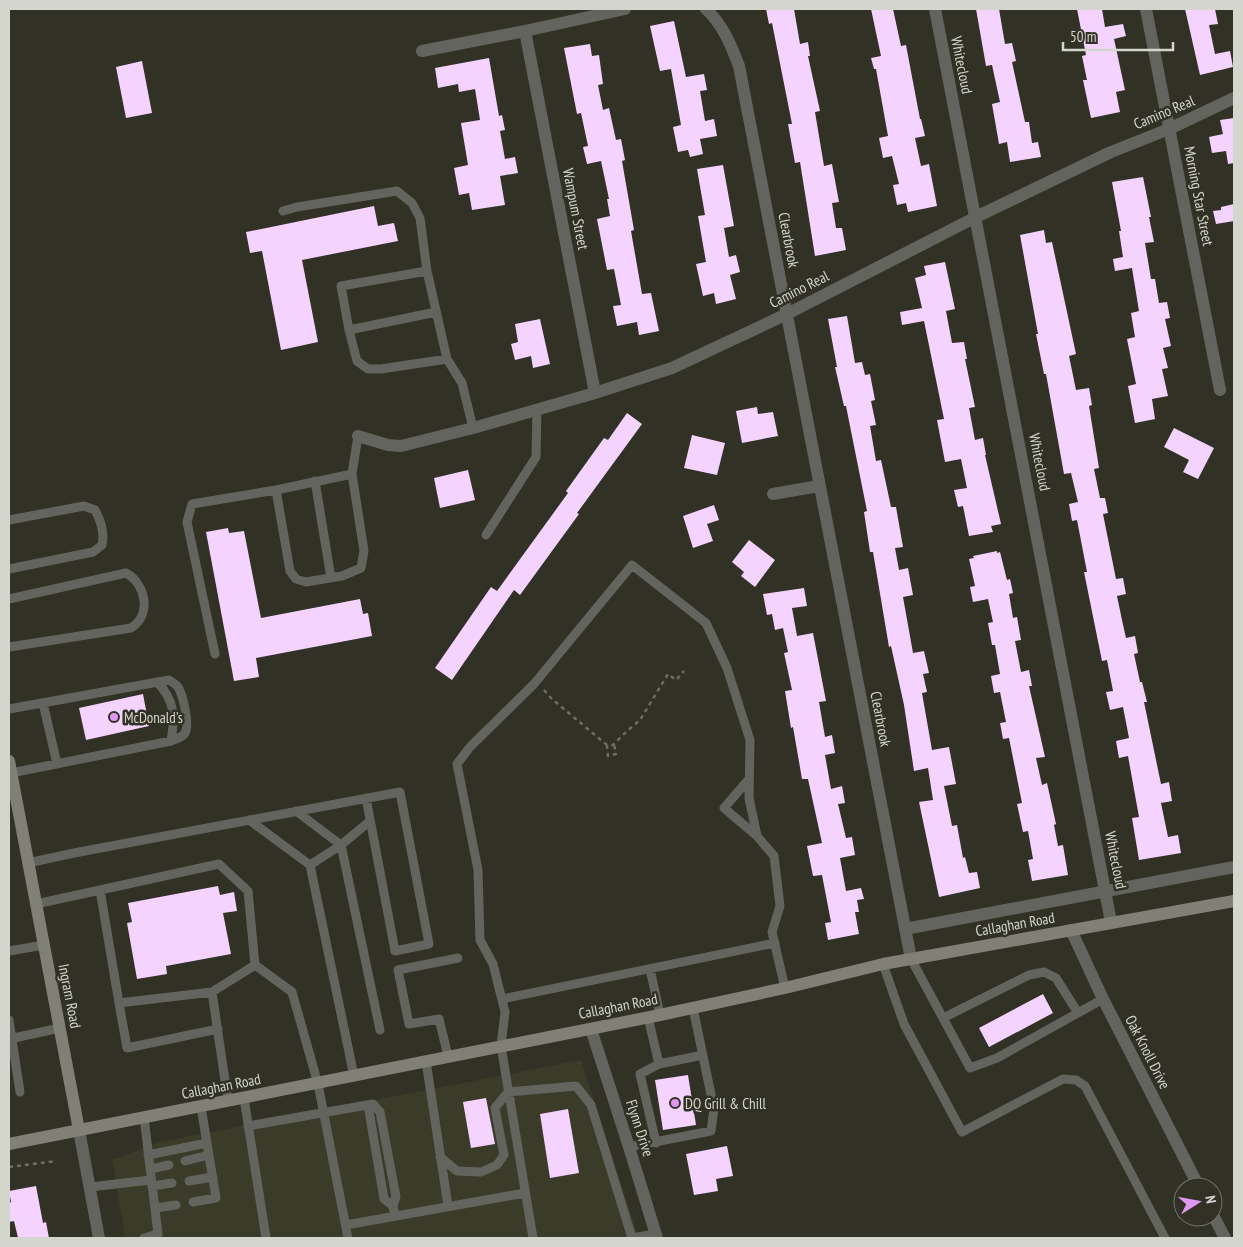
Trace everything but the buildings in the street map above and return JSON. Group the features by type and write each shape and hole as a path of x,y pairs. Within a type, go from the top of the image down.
{"main road":[{"name":"Ingram Road","path":"10,767 79,1130"},
{"name":"Callaghan Road","path":"9,1144 693,1008 883,964 1234,901"}],"street":[{"path":"422,51 624,9"},
{"name":"Clearbrook","path":"706,9 712,14 729,39 739,66 910,959"},
{"name":"Whitecloud","path":"935,9 1111,922"},
{"name":"Morning Star Street","path":"1146,9 1220,390"},
{"name":"Wampum Street","path":"525,31 595,392"},
{"name":"Camino Real","path":"358,436 388,445 401,446 473,428 672,368 787,314 976,217 1110,152 1169,129 1234,98"},
{"path":"773,494 819,486"},
{"name":"Callaghan Road","path":"905,929 1234,867"},
{"name":"Oak Knoll Drive","path":"1071,930 1103,999 1194,1177"},
{"name":"Flynn Drive","path":"591,1028 656,1236"},
{"name":"Ingram Road","path":"79,1130 99,1238"}],"lane":[{"path":"283,211 396,191 412,203 420,218 426,271 447,359 462,383 473,428"},
{"path":"426,271 341,286 349,330 357,361 368,369 381,369 447,359"},
{"path":"349,330 436,312"},
{"path":"486,535 536,457 536,409"},
{"path":"276,490 290,571 296,579 306,582 331,578 342,576 361,568 364,551 352,474 358,436"},
{"path":"215,654 188,522 192,504 276,490 352,474"},
{"path":"315,481 331,578"},
{"path":"9,520 84,506 95,510 102,521 104,538 102,545 93,552 9,569"},
{"path":"533,1238 501,1046 505,1012 494,964 480,940 478,870 456,764 470,747 536,681 632,564 706,623 727,668 750,740 749,798 757,836"},
{"path":"9,599 126,573 135,578 143,594 145,610 139,623 132,628 9,647"},
{"path":"9,710 169,680 174,682 181,694 187,729 180,738 172,741 57,764 10,767"},
{"path":"157,682 169,696 172,704 172,741"},
{"path":"43,703 57,764"},
{"path":"749,779 724,808 757,836 774,856 780,906 772,932 785,988"},
{"path":"28,863 296,811 366,798 400,792 429,944 395,951 366,798"},
{"path":"296,811 341,845 380,1030"},
{"path":"249,820 310,865 354,1076"},
{"path":"310,865 341,845 370,821"},
{"path":"36,904 219,864 248,891 255,965 292,992 318,1084 348,1238"},
{"path":"100,890 127,1048 218,1029"},
{"path":"502,999 775,943"},
{"path":"9,948 44,945"},
{"path":"448,1056 439,1019 409,1024 398,970 458,958"},
{"path":"910,959 970,1068 998,1058 1103,999"},
{"path":"883,964 904,1024 962,1132 1063,1079 1076,1080 1086,1086 1165,1238"},
{"path":"119,1004 212,992 255,965"},
{"path":"650,969 659,1064"},
{"path":"943,1018 1029,975 1044,972 1056,978 1078,1013"},
{"path":"212,992 228,1101"},
{"path":"629,1147 711,1131 714,1109 693,1008"},
{"path":"9,1020 20,1092"},
{"path":"11,1038 60,1028"},
{"path":"656,1142 640,1074 659,1064 703,1055"},
{"path":"426,1061 448,1206"},
{"path":"440,1157 457,1171 481,1172 497,1165 504,1155 495,1108 508,1092 576,1086 591,1105 632,1238 656,1236"},
{"path":"244,1098 266,1238"},
{"path":"248,1126 368,1105 384,1199 393,1206 396,1216"},
{"path":"193,1202 216,1198 200,1107"},
{"path":"144,1117 158,1234 144,1238"},
{"path":"148,1155 207,1143"},
{"path":"185,1161 209,1155"},
{"path":"150,1169 169,1165"},
{"path":"190,1181 213,1177"},
{"path":"90,1186 172,1183"},
{"path":"346,1224 525,1193"},
{"path":"155,1208 176,1205"}],"path":[{"path":"607,745 614,744 640,720 668,674 676,680 684,671"},
{"path":"536,681 552,699 607,745 608,756 616,754 614,744"},
{"path":"9,1167 56,1161"}],"shaded area":[{"path":"581,1060 639,1238 125,1238 112,1160 159,1142"}],"place":[{"name":"McDonald's","path":"114,717"},
{"name":"DQ Grill & Chill","path":"675,1103"}]}
